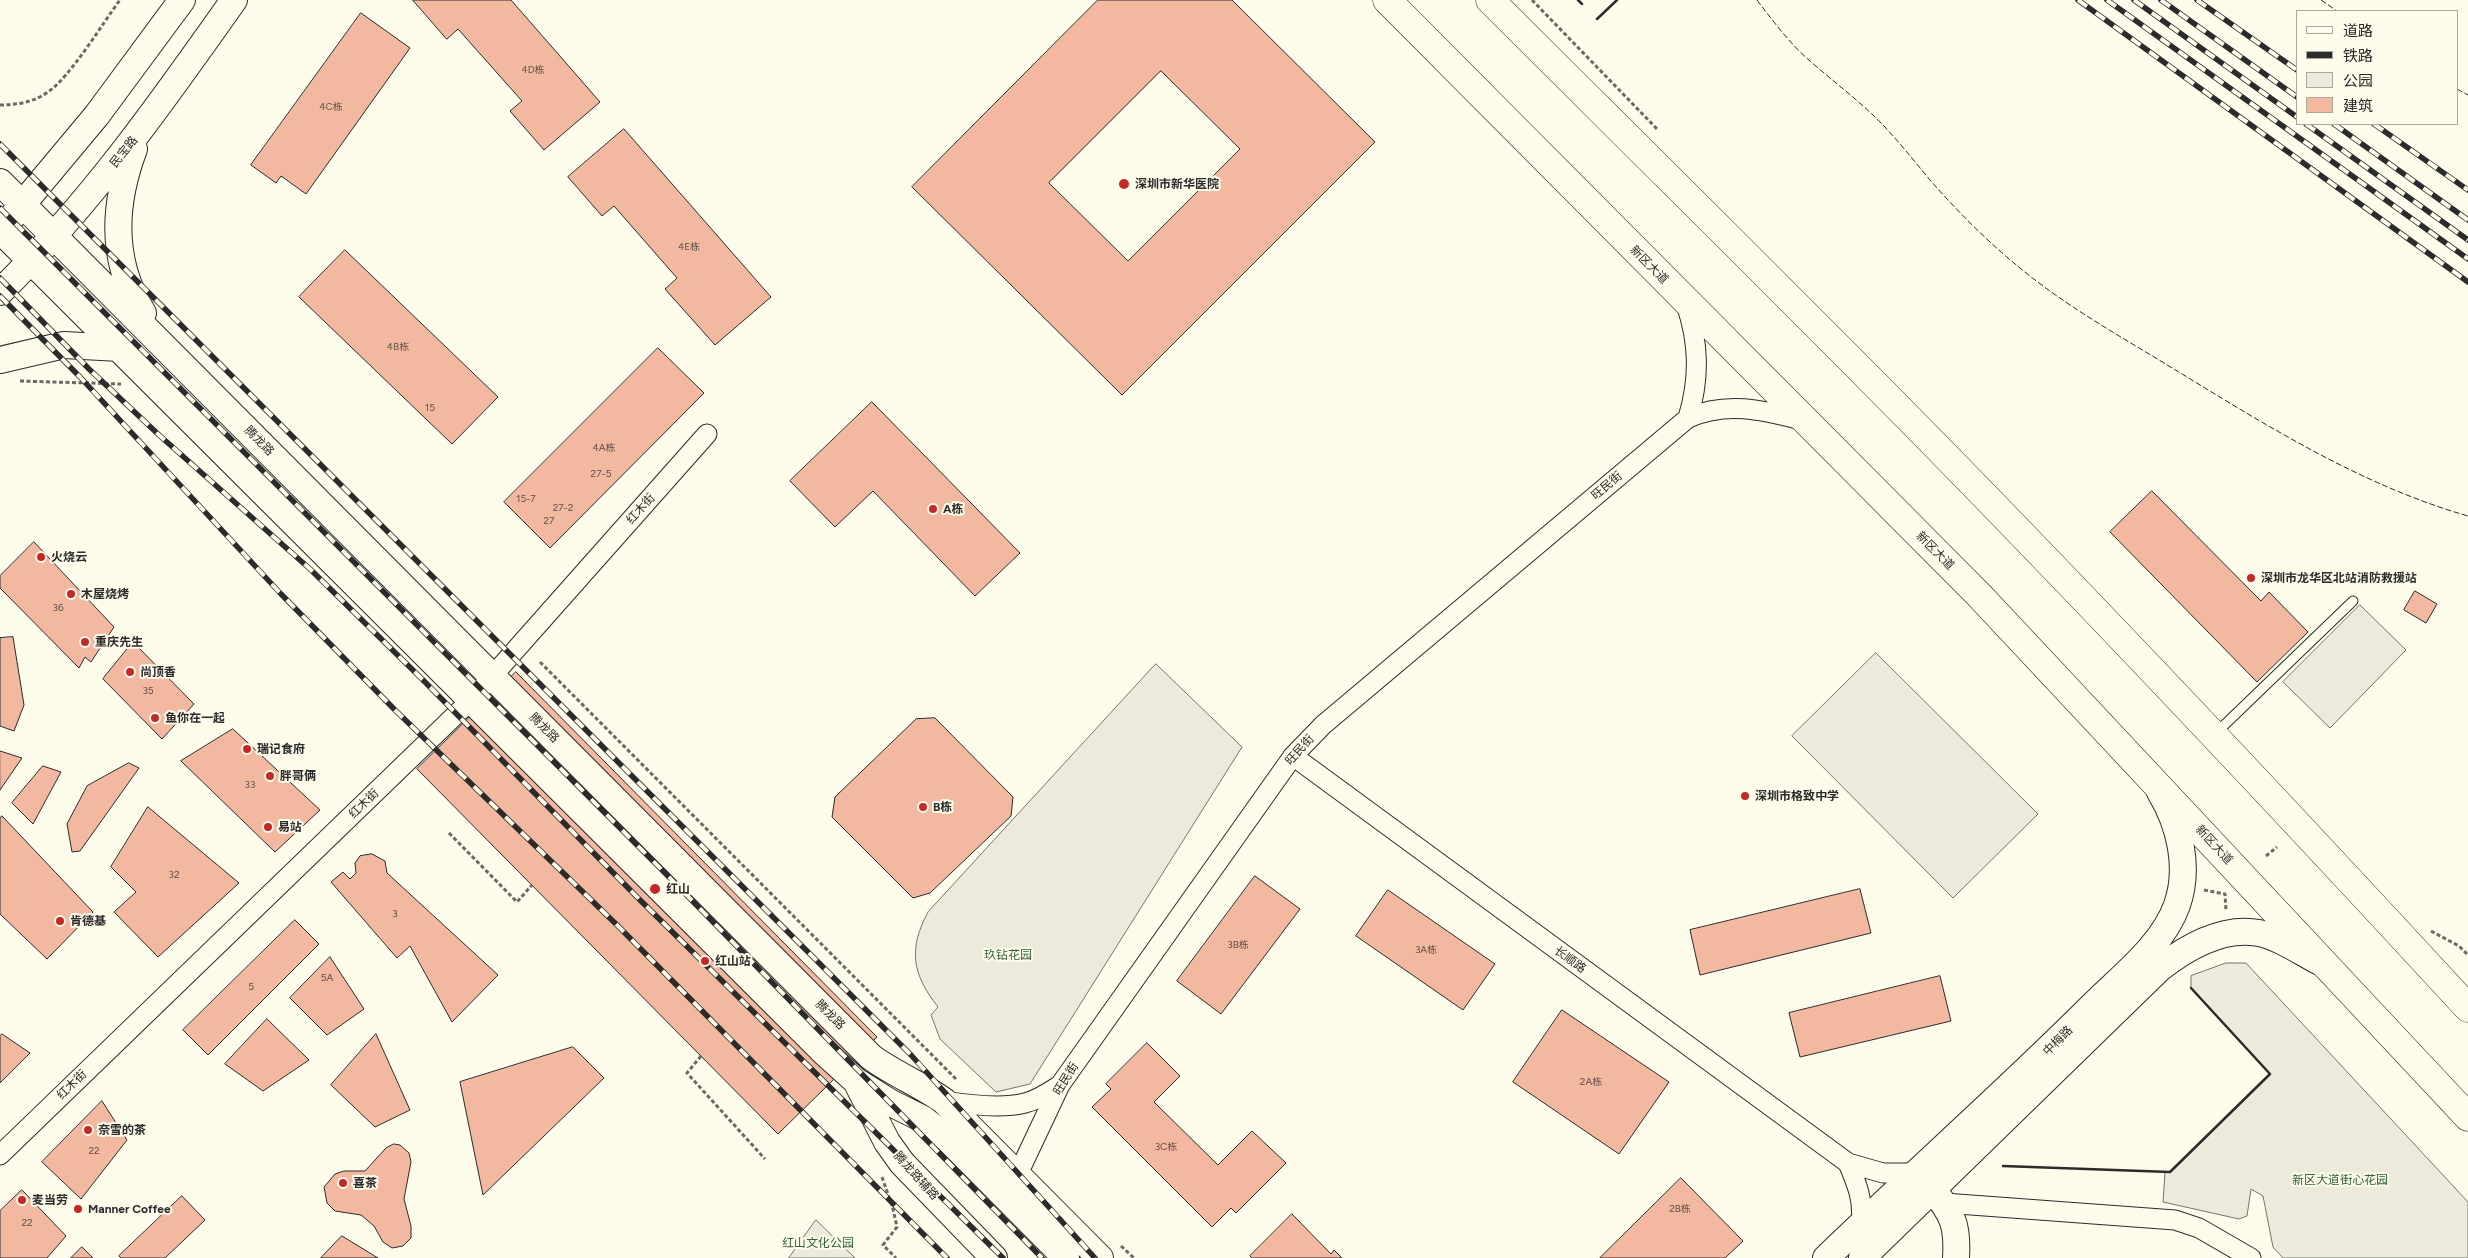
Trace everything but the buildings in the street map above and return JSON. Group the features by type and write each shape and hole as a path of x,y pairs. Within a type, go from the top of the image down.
{"main road":[{"path":"182,0 102,108 23,205 0,230 825,1053 856,1081 891,1103 922,1119 948,1139 1066,1258"},
{"name":"民宝路","path":"0,292 54,236 145,125 234,0"},
{"name":"新区大道","path":"1387,0 1802,420 1985,602 2151,776 2468,1117"},
{"path":"1490,0 1854,363 2214,735 2468,1008"},
{"path":"145,125 122,184 118,210 117,244 128,284 160,341"},
{"name":"腾龙路","path":"0,182 871,1057 888,1070 926,1088 951,1091 1018,1174 1100,1258"},
{"path":"6,371 64,345 120,348"},
{"name":"中梅路","path":"1826,1258 1861,1224 1931,1188 2033,1066 2148,950 2169,921 2177,905 2182,887 2182,855 2166,803 2151,776"},
{"name":"中梅路","path":"1862,1258 1931,1188 2160,968 2182,953 2202,942 2231,932 2259,933 2287,944 2329,967"},
{"name":"腾龙路辅路","path":"856,1081 887,1142 902,1163 979,1252"},
{"path":"1931,1188 1952,1215 1956,1227 1956,1258"}],"street":[{"path":"1685,301 1693,326 1698,372 1696,389 1688,418"},
{"path":"1688,418 1714,409 1731,407 1772,412 1802,420"},
{"name":"旺民街","path":"1018,1174 1060,1085 1293,756 1323,725 1688,418"},
{"name":"红木街","path":"0,1155 472,699 707,434"},
{"name":"长顺路","path":"1293,756 1848,1163"},
{"path":"951,1091 971,1104 1025,1103 1043,1097 1060,1085"},
{"path":"1848,1163 1931,1188 2175,1220 2199,1228 2250,1258"},
{"path":"1848,1163 1860,1192 1863,1208 1861,1224"}],"lane":[{"path":"2214,735 2354,601"}],"path":[{"path":"0,106 23,104 48,92 60,80 120,0"},
{"path":"6,371 44,380"},
{"path":"540,662 951,1091"},
{"path":"449,833 517,902 532,885"},
{"path":"2266,856 2277,847"},
{"path":"2200,890 2225,894 2226,912"},
{"path":"2459,946 2468,955"},
{"path":"701,1056 687,1073 765,1159"},
{"path":"880,1172 893,1209 896,1227 883,1245 896,1258"}],"green space":[{"path":"2360,605 2406,650 2330,728 2283,682"},
{"path":"1876,653 2038,814 1953,898 1792,736"},
{"name":"玖钻花园","path":"1156,664 1242,747 1030,1084 996,1092 940,1039 931,1015 938,1007 929,995 918,972 916,961 917,938 928,912"},
{"name":"新区大道街心花园","path":"2226,963 2246,963 2468,1202 2468,1258 2283,1258 2273,1247 2263,1196 2251,1189 2247,1216 2239,1219 2163,1202 2165,1172 2170,1172 2270,1074 2191,988 2191,976"},
{"name":"红山文化公园","path":"816,1220 855,1258 789,1258"}],"railway":[{"path":"2078,0 2468,282"},
{"path":"2107,0 2468,259"},
{"path":"2134,0 2296,116"},
{"path":"2161,0 2296,96"},
{"path":"2197,0 2296,69"},
{"path":"2307,125 2468,240"},
{"path":"2335,125 2468,220"},
{"path":"2375,125 2468,190"},
{"path":"0,144 911,1055 1095,1258"},
{"path":"0,208 668,876 1042,1258"},
{"path":"0,278 89,369 159,435 310,569 423,680 641,901 1003,1258"},
{"path":"0,296 80,377 281,594 395,710 616,924 947,1258"}],"fence":[{"path":"1757,0 1782,32 1810,61 1884,126 1940,192 1973,226 2038,282 2093,320 2277,431 2389,488 2468,516"},
{"path":"2321,0 2336,10"},
{"path":"2458,90 2468,95"}],"wall":[{"path":"1578,0 1582,4"},
{"path":"1597,19 1617,0"},
{"path":"2003,1166 2170,1172 2270,1074 2191,988"}],"place":[{"name":"深圳市新华医院","path":"1124,184"},
{"name":"A栋","path":"933,509"},
{"name":"火烧云","path":"41,557"},
{"name":"深圳市龙华区北站消防救援站","path":"2251,578"},
{"name":"木屋烧烤","path":"71,594"},
{"name":"重庆先生","path":"85,642"},
{"name":"尚顶香","path":"130,672"},
{"name":"鱼你在一起","path":"155,718"},
{"name":"瑞记食府","path":"247,749"},
{"name":"胖哥俩","path":"270,776"},
{"name":"深圳市格致中学","path":"1745,796"},
{"name":"B栋","path":"923,807"},
{"name":"易站","path":"268,827"},
{"name":"红山","path":"655,889"},
{"name":"肯德基","path":"60,921"},
{"name":"红山站","path":"705,961"},
{"name":"奈雪的茶","path":"88,1130"},
{"name":"喜茶","path":"343,1183"},
{"name":"麦当劳","path":"22,1200"},
{"name":"Manner Coffee","path":"78,1209"}]}
